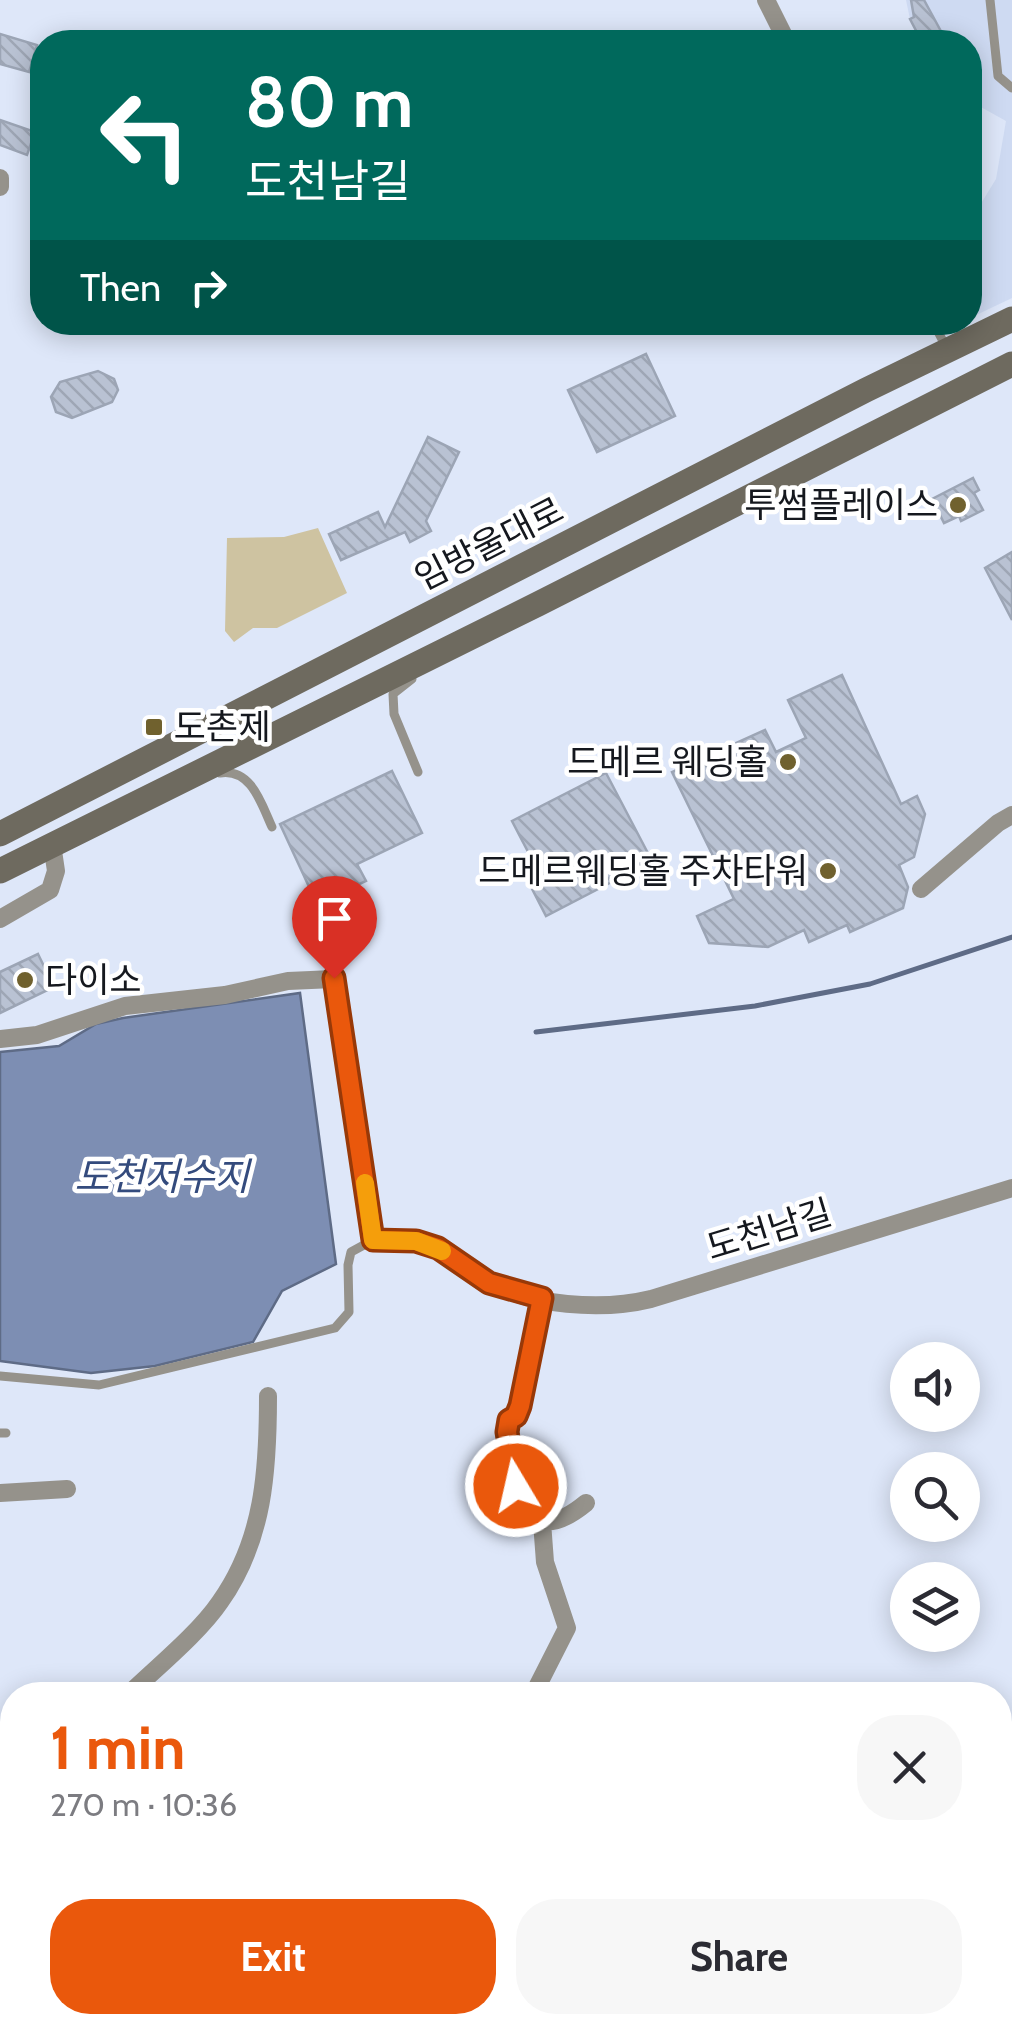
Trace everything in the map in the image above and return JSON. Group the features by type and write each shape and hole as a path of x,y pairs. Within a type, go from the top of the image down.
{"main road":[{"name":"임방울대로","path":"982,334 1012,319"},
{"name":"임방울대로","path":"1,833 979,335"},
{"path":"0,872 1012,364"}],"street":[{"path":"766,0 781,30"},
{"path":"0,178 0,187"},
{"path":"921,889 1012,815"},
{"path":"0,919 50,890 56,871 52,844"},
{"path":"0,1039 37,1035 125,1006 225,995 288,981 334,978 373,1240"},
{"name":"도천남길","path":"373,1240 416,1241 438,1248 489,1283 542,1298 592,1307 622,1306 1012,1188"},
{"path":"542,1298 520,1406 516,1416 509,1420 507,1432 520,1503 542,1522 566,1518 586,1503"},
{"path":"141,1682 218,1606 230,1585 260,1516 268,1396"},
{"path":"0,1493 67,1489"},
{"path":"539,1682 566,1628 546,1562 542,1522"}],"lane":[{"path":"990,0 998,76 1012,88"},
{"path":"940,335 948,350"},
{"path":"418,772 394,714 393,694 425,672 448,649"},
{"path":"169,787 226,771 241,775 252,786 272,826"},
{"path":"0,1376 99,1385 335,1328 349,1312 348,1265 352,1252 373,1240"}],"shaded area":[{"path":"906,0 1012,0 1012,298 982,312 982,202 996,179 1006,121 982,108 982,30 915,30"},
{"path":"318,528 347,593 277,628 253,628 234,642 225,631 227,538 284,537"}],"water":[{"name":"도천저수지","path":"300,993 336,1264 282,1291 253,1342 155,1366 91,1373 0,1361 0,1052 59,1046 96,1024 123,1018"}],"building":[{"path":"911,0 924,0 940,30 916,30 910,19 914,17"},
{"path":"0,34 30,43 29,72 0,64"},
{"path":"0,120 30,130 27,155 0,145"},
{"path":"646,354 675,416 597,452 568,390"},
{"path":"98,371 114,379 118,390 112,402 72,418 56,412 51,397 60,382"},
{"path":"428,437 459,452 426,521 431,531 410,542 405,532 341,560 329,534 378,512 385,527"},
{"name":"투썸플레이스","path":"973,478 979,490 974,493 983,510 961,521 959,516 944,523 932,499"},
{"path":"1012,552 1012,620 985,568"},
{"path":"842,675 901,804 917,796 925,814 914,857 899,865 908,887 903,908 850,932 847,925 809,942 804,930 768,947 709,943 697,916 734,899 672,772 765,730 776,752 806,738 788,700"},
{"path":"392,771 422,833 357,864 366,881 317,904 280,824"},
{"path":"606,773 652,861 546,916 527,879 539,873 512,821"},
{"name":"다이소","path":"38,954 54,987 0,1013 0,972"}],"waterway":[{"path":"536,1032 755,1006 870,984 1012,937"}],"slow traffic":[{"path":"365,1183 373,1240 416,1241 442,1251"}],"place":[{"name":"투썸플레이스","path":"958,505"},
{"name":"도촌제","path":"154,727"},
{"name":"드메르 웨딩홀","path":"788,762"},
{"name":"드메르웨딩홀 주차타워","path":"828,871"},
{"name":"다이소","path":"25,980"}],"route":[{"path":"334,978 373,1240 416,1241 438,1248 489,1283 542,1298 520,1406 516,1416 509,1420 507,1432 516,1486"}]}
